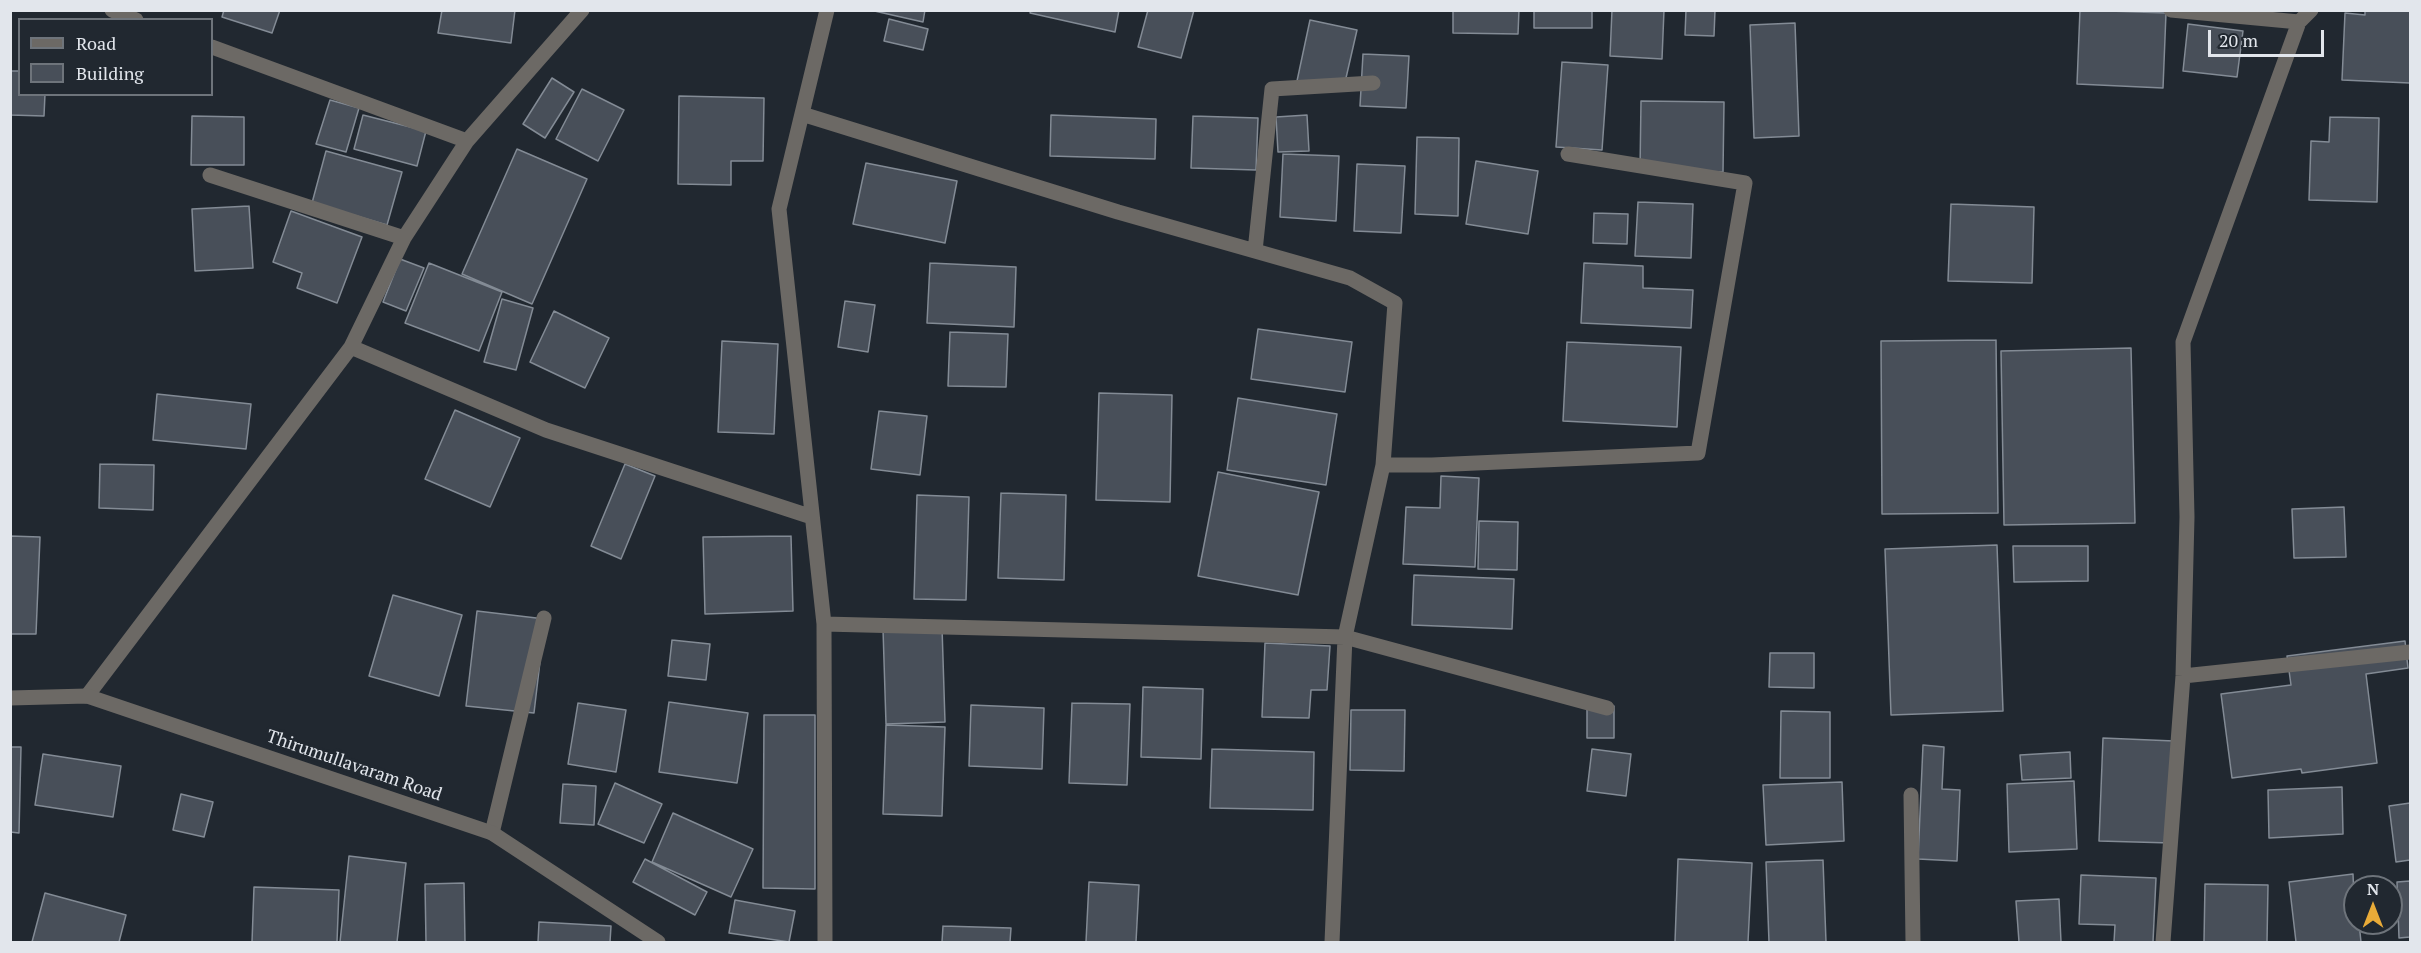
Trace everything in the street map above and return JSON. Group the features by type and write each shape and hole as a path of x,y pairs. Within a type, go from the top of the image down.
{"street":[{"path":"112,10 131,18"},
{"path":"87,696 351,348 404,238 467,141 582,10"},
{"path":"825,942 824,624 779,208 827,10"},
{"path":"2171,10 2299,22"},
{"path":"2163,942 2183,676 2187,517 2183,342 2299,22 2311,10"},
{"path":"213,47 467,141"},
{"path":"1255,251 1272,89 1373,83"},
{"path":"802,114 1118,212 1350,278 1395,303 1383,465 1345,637 1332,942"},
{"path":"1383,465 1432,465 1698,453 1745,183 1568,154"},
{"path":"210,175 404,238"},
{"path":"351,348 546,430 812,517"},
{"path":"492,833 543,618"},
{"path":"824,624 1345,637 1607,708"},
{"path":"2183,676 2410,652"},
{"name":"Thirumullavaram Road","path":"10,698 87,696 492,833 658,942"},
{"path":"1911,795 1913,942"}],"building":[{"path":"224,10 280,10 272,33 222,17"},
{"path":"442,10 515,10 511,43 438,33"},
{"path":"870,10 925,10 923,22"},
{"path":"1031,10 1119,10 1115,32 1030,13"},
{"path":"1148,10 1194,10 1181,58 1138,47"},
{"path":"1453,10 1519,10 1518,34 1453,33"},
{"path":"1534,10 1592,10 1592,28 1534,28"},
{"path":"1612,10 1664,10 1662,59 1610,56"},
{"path":"1686,10 1715,10 1714,36 1685,35"},
{"path":"2080,10 2166,13 2163,88 2077,84"},
{"path":"2365,10 2410,10 2410,83 2342,80 2345,13 2365,15"},
{"path":"889,19 928,29 923,50 884,41"},
{"path":"1310,20 1357,30 1343,91 1297,81"},
{"path":"1795,23 1799,136 1754,138 1750,25"},
{"path":"2188,24 2243,31 2237,77 2183,71"},
{"path":"1363,54 1409,56 1406,108 1360,106"},
{"path":"1562,62 1608,65 1602,150 1556,147"},
{"path":"10,71 18,71 18,96 45,96 44,116 10,115"},
{"path":"552,78 574,92 545,138 523,124"},
{"path":"582,89 624,110 598,161 556,139"},
{"path":"679,96 764,98 763,161 731,161 731,185 678,184"},
{"path":"330,100 359,108 346,152 316,144"},
{"path":"1641,101 1724,102 1723,172 1640,170"},
{"path":"363,115 426,131 417,166 354,149"},
{"path":"1051,115 1156,119 1155,159 1050,156"},
{"path":"1307,115 1309,151 1278,152 1276,117"},
{"path":"192,116 244,117 244,165 191,165"},
{"path":"1193,116 1258,118 1256,170 1191,168"},
{"path":"2330,117 2379,118 2377,202 2309,200 2311,141 2329,142"},
{"path":"1417,137 1459,138 1458,216 1415,214"},
{"path":"517,149 587,179 532,304 462,274"},
{"path":"326,151 402,172 387,225 312,203"},
{"path":"1283,154 1339,156 1336,221 1280,217"},
{"path":"1476,161 1538,171 1528,234 1466,224"},
{"path":"866,163 957,181 945,243 853,224"},
{"path":"1357,164 1405,166 1401,233 1354,231"},
{"path":"1638,202 1693,204 1691,258 1635,256"},
{"path":"1951,204 2034,207 2032,283 1948,281"},
{"path":"249,206 253,268 195,271 192,209"},
{"path":"291,211 362,237 337,303 297,288 302,273 273,262"},
{"path":"1594,213 1628,214 1627,244 1593,243"},
{"path":"400,259 424,268 406,311 383,302"},
{"path":"429,263 502,292 479,351 405,323"},
{"path":"930,263 1016,267 1014,327 927,323"},
{"path":"1584,263 1643,266 1643,288 1693,290 1691,328 1581,323"},
{"path":"502,299 533,308 516,370 484,362"},
{"path":"845,301 875,305 868,352 838,347"},
{"path":"554,311 609,338 585,388 530,362"},
{"path":"1258,329 1352,342 1345,392 1251,379"},
{"path":"950,332 1008,334 1006,387 948,386"},
{"path":"1996,340 1998,513 1882,514 1881,341"},
{"path":"722,341 778,344 774,434 718,432"},
{"path":"1567,342 1681,347 1677,427 1563,421"},
{"path":"2131,348 2135,523 2004,525 2001,351"},
{"path":"1099,393 1172,395 1170,502 1096,500"},
{"path":"157,394 251,404 246,449 153,440"},
{"path":"1238,398 1337,414 1326,485 1227,470"},
{"path":"455,410 520,438 490,507 425,479"},
{"path":"879,411 927,416 920,475 871,469"},
{"path":"100,464 154,465 153,510 99,508"},
{"path":"625,464 655,476 621,559 591,546"},
{"path":"1218,472 1319,492 1298,595 1198,576"},
{"path":"1441,476 1479,478 1475,567 1403,564 1406,507 1440,508"},
{"path":"1001,493 1066,495 1064,580 998,578"},
{"path":"917,495 969,497 966,600 914,599"},
{"path":"2344,507 2346,557 2294,558 2292,509"},
{"path":"1479,521 1518,522 1517,570 1478,569"},
{"path":"10,536 40,537 36,634 10,634"},
{"path":"791,536 793,611 705,614 703,537"},
{"path":"1997,545 2003,711 1891,715 1885,549"},
{"path":"2013,546 2088,546 2088,581 2014,582"},
{"path":"1414,575 1514,579 1512,629 1412,625"},
{"path":"393,595 462,615 439,696 369,676"},
{"path":"477,611 545,619 534,713 466,706"},
{"path":"942,627 945,722 886,724 883,629"},
{"path":"672,640 710,644 706,680 668,676"},
{"path":"2405,641 2408,668 2366,674 2377,763 2302,773 2301,769 2232,778 2221,694 2291,685 2287,656"},
{"path":"1265,643 1330,646 1327,690 1311,690 1309,718 1262,717"},
{"path":"1770,653 1814,653 1814,688 1769,687"},
{"path":"1143,687 1203,689 1201,759 1141,757"},
{"path":"669,702 748,713 737,783 659,772"},
{"path":"578,703 626,710 616,772 568,764"},
{"path":"1072,703 1130,704 1127,785 1069,783"},
{"path":"971,705 1044,708 1042,769 969,766"},
{"path":"1587,706 1614,706 1614,738 1587,738"},
{"path":"1351,710 1405,710 1404,771 1350,770"},
{"path":"1781,711 1830,712 1830,778 1780,778"},
{"path":"764,715 815,715 815,889 763,888"},
{"path":"886,725 945,727 942,816 883,814"},
{"path":"2103,738 2174,741 2171,843 2099,841"},
{"path":"1923,745 1944,747 1942,789 1960,790 1957,861 1918,859"},
{"path":"10,747 21,747 19,833 10,832"},
{"path":"1212,749 1314,752 1313,810 1210,808"},
{"path":"1592,749 1631,754 1626,796 1587,791"},
{"path":"2070,752 2071,778 2022,780 2020,755"},
{"path":"43,754 121,766 113,817 35,805"},
{"path":"2074,781 2077,849 2009,852 2007,784"},
{"path":"1842,782 1844,841 1766,845 1763,785"},
{"path":"615,783 662,804 644,843 598,824"},
{"path":"563,784 596,786 594,825 560,823"},
{"path":"2342,787 2343,834 2269,838 2268,790"},
{"path":"181,794 213,802 204,837 173,830"},
{"path":"2410,803 2410,860 2396,862 2389,806"},
{"path":"673,813 753,849 731,897 652,862"},
{"path":"349,856 406,863 397,942 340,942"},
{"path":"645,859 707,892 695,915 633,882"},
{"path":"1678,859 1752,863 1748,942 1675,942"},
{"path":"1823,860 1826,942 1769,942 1766,862"},
{"path":"2081,875 2156,878 2153,942 2114,942 2115,925 2079,924"},
{"path":"2343,875 2343,935 2360,935 2361,942 2296,942 2289,882"},
{"path":"2410,881 2410,937 2399,938 2399,935 2403,935 2403,882"},
{"path":"1089,882 1139,885 1136,942 1086,942"},
{"path":"464,883 465,942 426,942 425,884"},
{"path":"2205,884 2268,885 2267,942 2204,942"},
{"path":"254,887 339,890 337,942 252,942"},
{"path":"45,893 126,915 119,942 32,942"},
{"path":"2059,899 2061,942 2019,942 2016,901"},
{"path":"735,900 795,911 789,942 729,933"},
{"path":"539,922 611,926 610,942 538,942"},
{"path":"943,926 1011,928 1010,942 942,942"}]}
